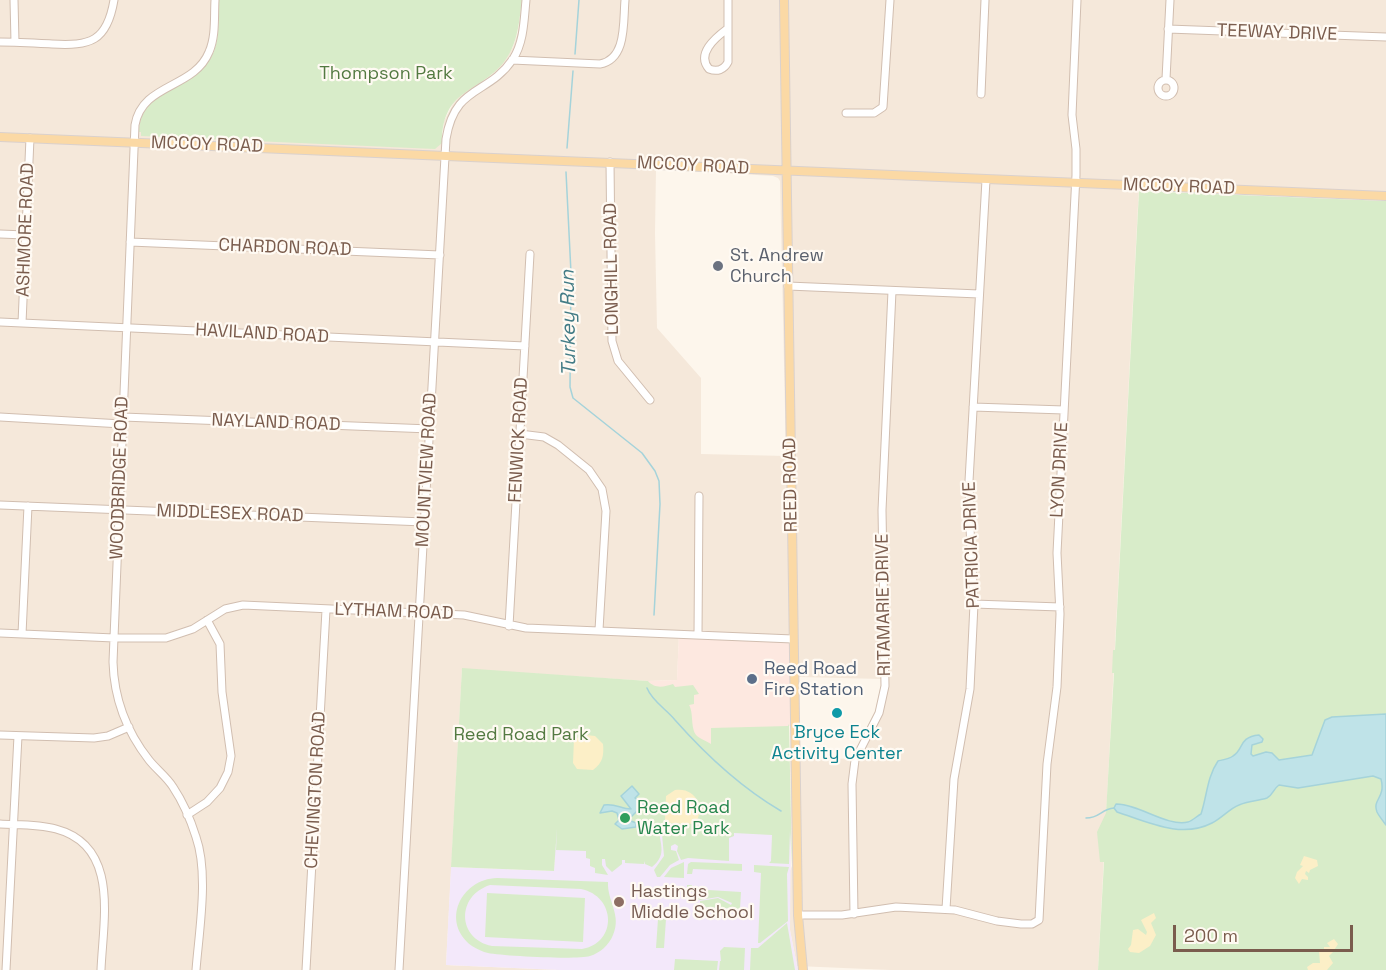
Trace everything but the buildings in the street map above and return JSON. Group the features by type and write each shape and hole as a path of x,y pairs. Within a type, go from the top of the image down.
{"main road":[{"name":"REED ROAD","path":"784,0 798,915 803,970"},
{"name":"MCCOY ROAD","path":"0,137 1386,196"}],"street":[{"path":"14,0 15,42"},
{"path":"0,42 72,45 86,43 94,40 105,29 114,0"},
{"name":"WOODBRIDGE ROAD","path":"196,970 201,856 187,815 173,786 150,761 129,727 113,679 136,116 142,105 151,97 196,70 209,52 213,36 215,0"},
{"name":"MOUNTVIEW ROAD","path":"399,970 448,127 464,98 496,77 512,60 522,35 526,0"},
{"path":"512,60 600,64 609,61 617,54 620,47 625,0"},
{"path":"727,29 704,53 704,61 709,69 719,70 728,62 728,0"},
{"path":"846,113 874,113 884,107 890,0"},
{"path":"981,94 985,0"},
{"name":"LYON DRIVE","path":"946,909 1021,924 1032,924 1040,918 1047,764 1057,687 1060,607 1057,553 1075,183 1076,149 1072,115 1077,0"},
{"path":"1166,79 1170,0"},
{"name":"TEEWAY DRIVE","path":"1168,29 1386,38"},
{"name":"ASHMORE ROAD","path":"22,323 30,138"},
{"name":"LONGHILL ROAD","path":"610,162 612,341 618,361 650,400"},
{"name":"PATRICIA DRIVE","path":"946,909 954,779 968,704 974,604 969,509 986,180"},
{"path":"0,234 25,235"},
{"name":"CHARDON ROAD","path":"130,242 440,255"},
{"name":"FENWICK ROAD","path":"509,626 530,254"},
{"path":"788,286 979,294"},
{"name":"RITAMARIE DRIVE","path":"854,914 853,776 855,760 879,712 885,686 882,510 892,291"},
{"name":"HAVILAND ROAD","path":"0,322 525,346"},
{"path":"973,407 1064,410"},
{"name":"NAYLAND ROAD","path":"0,417 430,429"},
{"path":"520,434 544,437 558,445 589,470 602,489 606,511 599,630"},
{"path":"698,635 699,496"},
{"name":"MIDDLESEX ROAD","path":"0,505 424,522"},
{"path":"22,634 28,506"},
{"path":"974,604 1060,607"},
{"name":"LYTHAM ROAD","path":"0,633 166,638 185,633 233,606 464,615 509,626 794,639"},
{"name":"CHEVINGTON ROAD","path":"306,970 326,610"},
{"path":"187,815 207,802 220,788 228,772 231,756 222,692 220,644 207,620"},
{"path":"0,735 102,738 129,727"},
{"path":"6,970 18,736"},
{"path":"0,824 50,827 67,833 85,845 98,862 105,897 101,970"},
{"path":"798,915 854,914 896,907 946,909"},
{"path":"0,913 9,913"}],"shaded area":[{"path":"0,0 219,0 217,40 209,61 193,78 156,98 442,143 444,121 453,104 460,95 491,75 513,47 518,32 522,0 1386,0 1386,196 1139,186 1098,970 890,970 797,966 790,930 789,873 792,866 790,757 852,759 875,712 882,679 799,677 794,637 679,634 677,680 648,681 462,669 446,965 560,970 0,970","holes":["656,169 773,176 780,181 786,456 701,454 701,378 657,328"]},
{"path":"679,633 794,637 799,677 800,725 789,726 711,751 689,731 648,681 677,680"},
{"name":"Hastings Middle School","path":"558,783 589,784 586,858 658,824 791,830 790,930 798,970 560,970 446,965 451,867 554,871"}],"green space":[{"name":"Thompson Park","path":"219,0 522,0 517,32 509,55 494,72 455,102 448,112 442,143 435,149 141,136 139,132 142,117 149,105 196,75 206,65 214,51 217,39"},
{"path":"1139,191 1386,201 1386,970 1098,970 1104,862 1100,862 1097,832 1106,813"},
{"name":"Reed Road Park","path":"462,668 648,681 660,687 673,684 675,687 693,685 699,694 694,695 694,704 689,705 695,733 711,744 711,728 788,726 789,724 792,866 790,830 789,864 769,863 772,835 734,833 734,836 729,838 729,861 688,858 681,860 677,851 678,846 675,844 671,846 671,850 676,851 679,860 670,865 660,877 657,877 654,870 664,856 661,824 659,824 661,852 652,867 645,864 645,861 644,864 625,863 625,860 622,860 622,864 612,872 606,866 605,859 602,859 602,865 608,875 595,873 595,868 590,866 590,859 586,858 586,851 556,850 557,828 554,871 451,867"},
{"path":"684,862 684,878 664,877 671,868"},
{"path":"691,862 742,864 742,871 693,869 692,874 687,874 688,864"},
{"path":"754,865 789,867 787,874 788,921 760,943 758,943 761,873 754,872"},
{"path":"497,878 608,882 616,921 613,935 601,951 582,957 556,958 482,951 472,946 462,936 457,925 456,914 465,894 484,880","holes":["490,885 581,889 593,893 606,909 607,929 594,945 582,949 492,946 480,942 467,927 466,907 479,890"]},
{"path":"687,885 692,885 692,889 741,892 740,909 700,907 700,901 718,898 731,905 732,903 718,897 700,900 695,898 695,892 687,892"},
{"path":"487,893 585,898 583,942 485,937"},
{"path":"658,919 666,919 664,948 656,948"},
{"path":"787,923 795,970 750,970 751,948 758,948"},
{"path":"724,947 745,948 744,970 719,970 720,951"},
{"path":"675,959 718,961 717,970 674,970"}],"sand":[{"path":"586,735 595,736 603,744 602,758 593,770 577,769 573,763 574,739"},
{"path":"675,790 689,792 697,800 699,812 695,824 671,823 665,820 666,796"},
{"path":"1304,856 1317,860 1318,866 1309,873 1306,871 1308,880 1302,879 1299,884 1295,878 1303,866 1300,865"},
{"path":"1154,913 1156,918 1151,923 1156,935 1150,946 1139,953 1130,952 1128,949 1131,945 1133,930 1138,929 1146,935 1147,932 1141,920"},
{"path":"1334,939 1338,944 1329,956 1333,963 1327,970 1308,970 1307,967 1313,963 1320,963 1319,951 1324,952 1324,947 1330,947 1327,943"}],"water":[{"path":"1386,714 1386,825 1376,808 1382,790 1381,779 1373,776 1298,788 1279,785 1267,798 1239,805 1219,819 1200,828 1164,827 1117,812 1114,808 1116,804 1125,805 1162,819 1180,823 1191,821 1201,814 1209,780 1218,761 1230,758 1248,738 1259,735 1263,739 1262,742 1252,745 1251,754 1253,756 1266,752 1272,753 1279,760 1312,755 1325,720 1332,717"},
{"path":"632,786 639,794 635,798 644,804 631,817 636,827 622,829 615,824 619,820 617,813 612,811 600,813 604,805 631,809 621,796"}],"waterway":[{"name":"Turkey Run","path":"575,54 579,0"},
{"name":"Turkey Run","path":"567,148 573,71"},
{"name":"Turkey Run","path":"566,172 571,273 570,387 573,398 642,453 659,481 660,504 654,615"},
{"name":"Turkey Run","path":"647,688 656,701 711,758 752,792 781,811"},
{"name":"Turkey Run","path":"1086,818 1114,808"}],"place":[{"name":"St. Andrew Church","path":"718,266"},
{"name":"Reed Road Fire Station","path":"752,679"},
{"name":"Bryce Eck Activity Center","path":"837,713"},
{"name":"Reed Road Water Park","path":"625,818"},
{"name":"Hastings Middle School","path":"619,902"}]}
